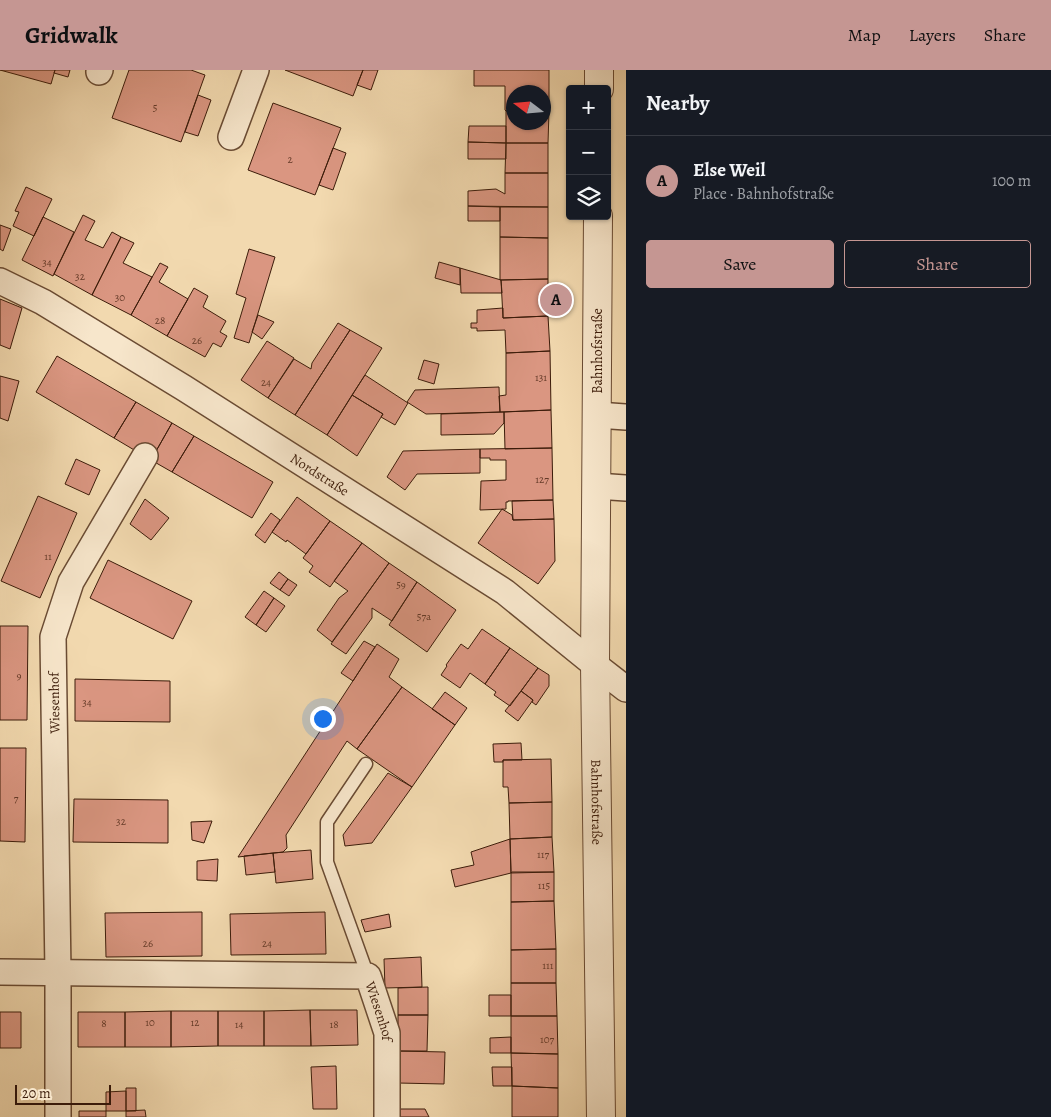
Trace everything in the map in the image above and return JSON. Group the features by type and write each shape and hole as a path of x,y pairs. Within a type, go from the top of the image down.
{"street":[{"path":"231,137 256,70"},
{"path":"599,70 599,85"},
{"name":"Bahnhofstraße","path":"598,220 595,666 602,1117"},
{"name":"Nordstraße","path":"0,281 43,302 184,388 504,592 595,666 626,688"},
{"path":"597,415 626,417"},
{"name":"Wiesenhof","path":"58,1117 58,973 52,637 71,582 145,456"},
{"path":"596,486 626,488"},
{"name":"Wiesenhof","path":"0,972 368,976 387,1033 387,1117"}],"lane":[{"path":"366,764 327,822 327,862 368,976"}],"building":[{"path":"0,70 55,70 51,84"},
{"path":"55,70 70,70 68,77 54,73"},
{"path":"129,70 191,70 205,75 181,142 112,118"},
{"path":"285,70 363,70 353,96"},
{"path":"363,70 378,70 371,90 357,85"},
{"path":"474,70 549,70 549,85 506,85 506,111 505,86 474,86"},
{"path":"198,95 211,100 198,136 185,132"},
{"path":"273,103 341,128 315,195 248,170"},
{"path":"469,126 506,126 506,143 468,142"},
{"path":"506,130 548,130 548,143 506,143"},
{"path":"468,142 506,143 506,159 468,159"},
{"path":"506,143 548,143 548,173 505,173"},
{"path":"333,148 346,153 333,190 319,185"},
{"path":"505,173 548,173 548,207 468,206 468,191 496,189 505,194"},
{"path":"26,187 52,199 34,236 13,226 19,212 15,211"},
{"path":"468,206 500,207 500,221 468,221"},
{"path":"500,207 548,207 548,238 500,237"},
{"path":"83,215 95,221 85,240 103,248 112,232 121,237 92,295 54,274"},
{"path":"43,217 74,232 53,276 22,260"},
{"path":"0,225 11,229 3,251 0,249"},
{"path":"121,237 134,243 123,263 152,277 131,315 92,295"},
{"path":"500,237 548,238 548,279 500,280"},
{"path":"249,249 275,257 249,343 234,338 246,298 236,294"},
{"path":"439,262 460,268 460,285 435,278"},
{"path":"160,263 168,267 159,282 188,299 167,336 131,315"},
{"path":"460,268 501,280 502,293 461,293"},
{"path":"548,279 548,316 503,318 501,280"},
{"path":"194,288 208,296 203,307 226,321 220,332 227,336 221,347 213,343 205,357 167,336"},
{"path":"0,299 22,308 10,349 0,345"},
{"path":"503,308 503,318 548,316 550,351 506,353 505,330 477,331 477,328 471,328 471,323 477,323 477,310"},
{"path":"258,315 274,322 262,339 252,332"},
{"path":"338,323 350,330 295,415 268,398 294,359 311,369 312,363"},
{"path":"350,330 382,348 327,435 295,415"},
{"path":"267,341 294,358 268,398 241,380"},
{"path":"550,351 551,410 500,412 499,396 506,395 506,353"},
{"path":"57,356 136,402 114,438 36,392"},
{"path":"424,360 439,364 434,384 418,379"},
{"path":"365,375 408,403 395,425 381,417 383,414 352,395"},
{"path":"0,376 19,381 8,421 0,418"},
{"path":"499,387 500,412 426,414 407,402 415,390"},
{"path":"352,395 383,414 357,456 327,435"},
{"path":"136,402 172,423 151,460 114,438"},
{"path":"551,410 552,448 505,449 504,412"},
{"path":"504,412 504,423 494,434 441,435 441,414"},
{"path":"172,423 194,436 172,472 151,460"},
{"path":"194,436 273,482 252,518 172,472"},
{"path":"552,448 553,500 508,501 506,502 506,509 480,510 481,481 506,480 506,460 480,458 480,449"},
{"path":"480,449 480,473 417,474 405,490 387,477 403,451"},
{"path":"76,459 100,470 89,495 65,484"},
{"path":"38,496 77,513 40,598 1,581"},
{"path":"297,497 330,521 306,554 272,532"},
{"path":"145,499 169,518 151,540 130,524"},
{"path":"553,500 554,519 513,520 512,501"},
{"path":"502,509 512,515 513,520 554,519 555,561 538,584 478,543"},
{"path":"271,513 280,520 265,543 255,535"},
{"path":"330,521 362,543 330,587 309,572 313,566 303,558"},
{"path":"362,543 389,563 332,642 317,630 339,598 348,591 334,581"},
{"path":"108,560 192,601 173,639 90,598"},
{"path":"389,563 417,582 392,621 372,608 372,618 346,654 331,644"},
{"path":"279,572 288,579 280,590 270,583"},
{"path":"288,579 297,585 289,596 280,590"},
{"path":"417,582 456,610 427,652 389,625"},
{"path":"264,591 274,598 256,625 245,617"},
{"path":"274,598 285,606 266,632 256,625"},
{"path":"0,626 28,626 27,720 0,720"},
{"path":"482,629 510,648 485,684 470,673 460,688 441,675 461,644 468,649"},
{"path":"364,641 375,647 353,681 341,673"},
{"path":"377,644 399,659 389,677 402,687 357,749 347,741 286,835 287,848 283,852 238,857"},
{"path":"510,648 538,668 510,706 494,695 496,692 485,684"},
{"path":"538,668 549,675 549,686 536,705 532,702 533,700 521,691"},
{"path":"75,679 170,681 170,722 75,721"},
{"path":"402,687 455,725 412,787 357,749"},
{"path":"521,691 533,700 518,721 505,711"},
{"path":"445,692 467,708 455,725 432,709"},
{"path":"521,743 522,760 494,762 493,744"},
{"path":"0,748 26,748 25,842 0,841"},
{"path":"551,759 552,802 509,803 508,787 503,787 503,760"},
{"path":"388,773 412,787 372,843 345,846 343,835"},
{"path":"74,799 168,800 168,843 73,842"},
{"path":"552,802 552,837 510,839 509,803"},
{"path":"212,821 204,843 192,840 191,822"},
{"path":"552,837 554,872 511,873 510,839"},
{"path":"510,839 511,873 455,887 451,870 474,865 471,852"},
{"path":"311,850 313,879 276,883 273,853"},
{"path":"273,853 275,872 246,875 244,856"},
{"path":"218,859 217,881 197,880 197,861"},
{"path":"512,872 554,872 554,901 511,902"},
{"path":"554,901 556,949 511,950 511,902"},
{"path":"202,912 202,956 106,957 105,913"},
{"path":"325,912 326,954 231,955 230,914"},
{"path":"389,914 391,927 365,932 361,920"},
{"path":"556,949 556,983 511,983 511,950"},
{"path":"421,957 422,987 385,988 384,959"},
{"path":"511,983 556,983 557,1016 511,1016"},
{"path":"428,987 428,1015 398,1015 398,988"},
{"path":"489,995 511,995 511,1016 489,1016"},
{"path":"310,1010 311,1046 264,1046 264,1011"},
{"path":"310,1010 357,1010 358,1045 311,1046"},
{"path":"171,1011 218,1011 218,1046 171,1047"},
{"path":"171,1011 171,1047 125,1047 125,1012"},
{"path":"218,1011 264,1011 264,1046 218,1046"},
{"path":"0,1012 21,1012 21,1048 0,1048"},
{"path":"78,1012 125,1012 125,1047 78,1047"},
{"path":"398,1015 428,1015 427,1051 398,1051"},
{"path":"511,1016 557,1016 558,1054 511,1053"},
{"path":"511,1037 511,1053 490,1053 490,1038"},
{"path":"398,1051 445,1052 444,1084 398,1083"},
{"path":"511,1053 558,1054 558,1088 512,1086"},
{"path":"336,1066 337,1109 313,1109 311,1067"},
{"path":"492,1067 512,1067 512,1086 493,1086"},
{"path":"512,1086 558,1088 558,1117 512,1117"},
{"path":"126,1088 136,1088 136,1111 126,1111"},
{"path":"126,1091 126,1111 106,1111 106,1092"},
{"path":"399,1109 425,1109 429,1117 399,1117"},
{"path":"145,1110 146,1117 126,1117 126,1111"},
{"path":"79,1111 106,1111 106,1117 79,1117"}],"place":[{"name":"Else Weil","path":"556,300"}]}
